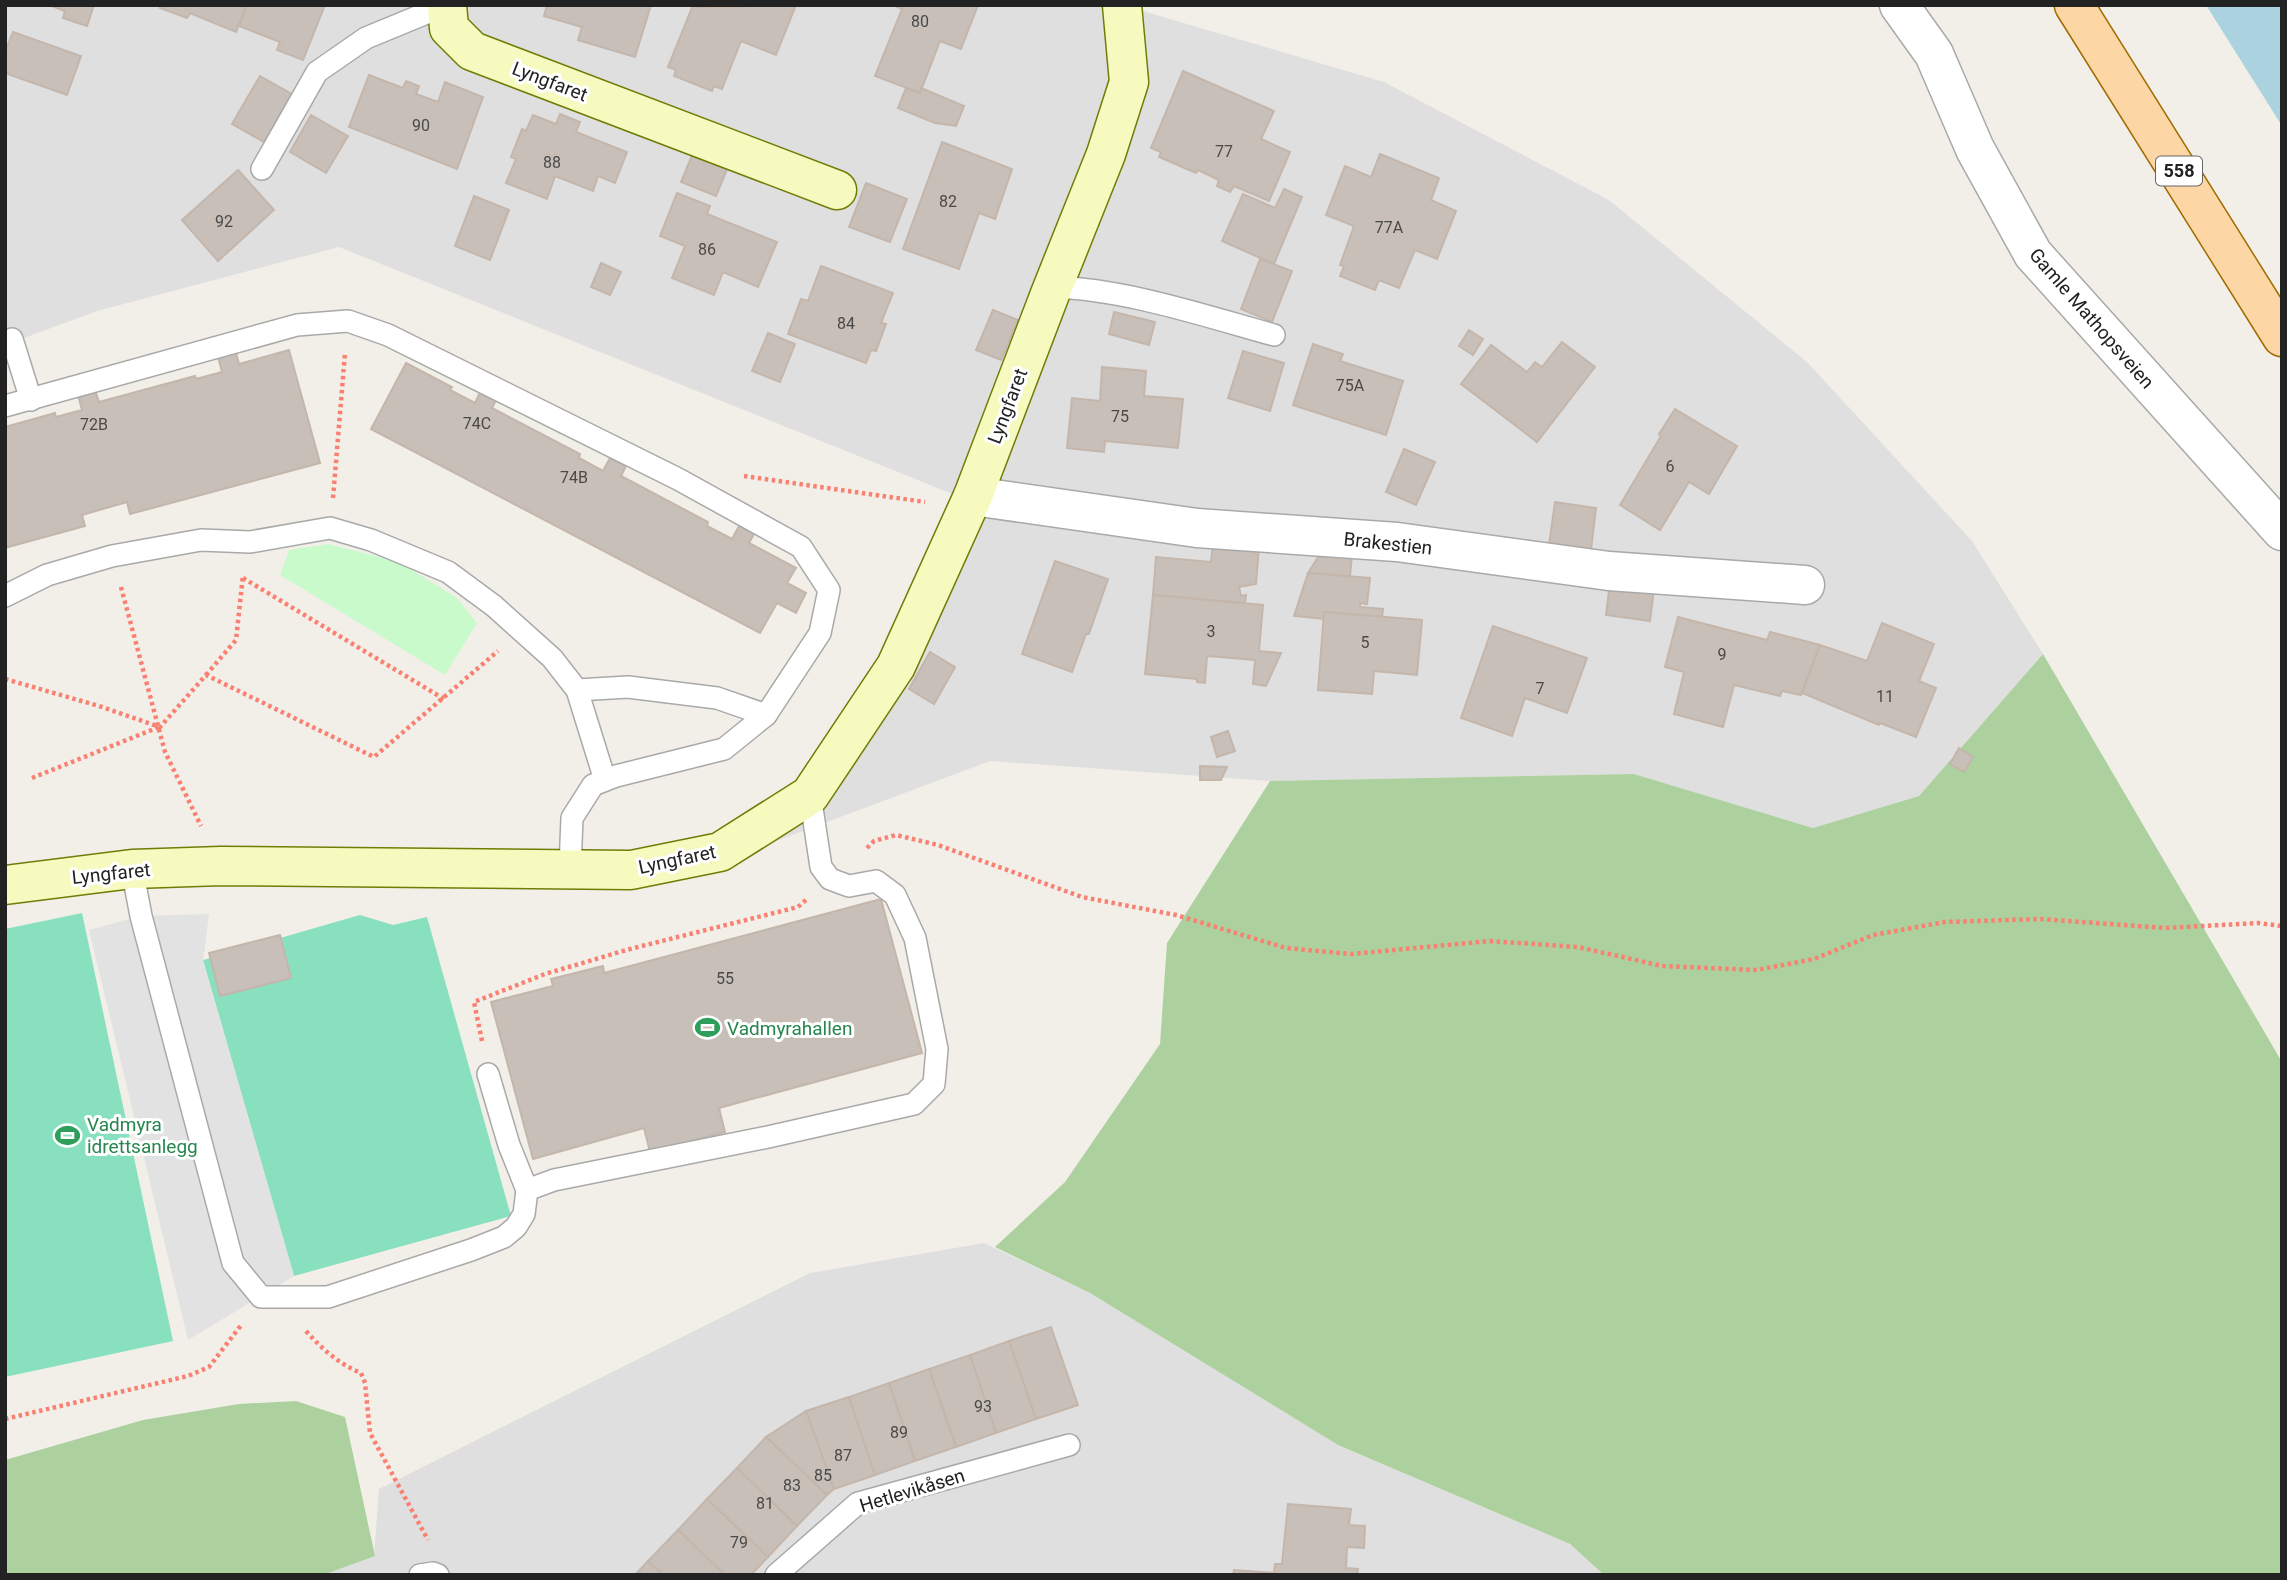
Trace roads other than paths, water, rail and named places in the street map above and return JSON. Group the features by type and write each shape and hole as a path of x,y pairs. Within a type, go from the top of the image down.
{"main road":[{"name":"558","path":"2074,5 2282,337"}],"street":[{"name":"Lyngfaret","path":"446,5 449,28 472,51 837,190"},
{"name":"Lyngfaret","path":"5,885 132,869 221,866 631,870 720,852 810,795 896,666 972,496 1106,154 1129,82 1122,5"},
{"name":"Gamle Mathopsveien","path":"1899,5 1934,54 1975,149 2033,254 2282,531"},
{"name":"Brakestien","path":"972,496 1197,528 1396,542 1609,571 1805,585"}],"lane":[{"path":"262,169 317,72 366,38 446,5"},
{"path":"1053,287 1075,288 1162,305 1274,335"},
{"path":"5,406 297,325 348,321 388,335 678,479 801,547 829,590 820,633 766,715 724,749 593,785 572,818 570,868"},
{"path":"12,340 31,400"},
{"path":"5,596 47,575 112,556 201,540 250,542 330,528 371,540 448,572 523,630 552,658 577,690 605,780"},
{"path":"577,690 628,687 717,698 766,715"},
{"path":"527,1190 554,1180 768,1137 914,1104 934,1084 937,1049 915,938 895,895 876,881 849,886 830,879 821,867 810,795"},
{"path":"132,869 141,916 233,1263 261,1297 328,1297 471,1250 504,1237 516,1227 524,1214 527,1190 509,1145 488,1074"},
{"name":"Hetlevikåsen","path":"776,1575 858,1503 1069,1444"}],"water":[{"path":"2206,5 2282,5 2282,126"}],"place":[{"name":"Vadmyrahallen","path":"707,1028"},
{"name":"Vadmyra idrettsanlegg","path":"67,1135"}]}
